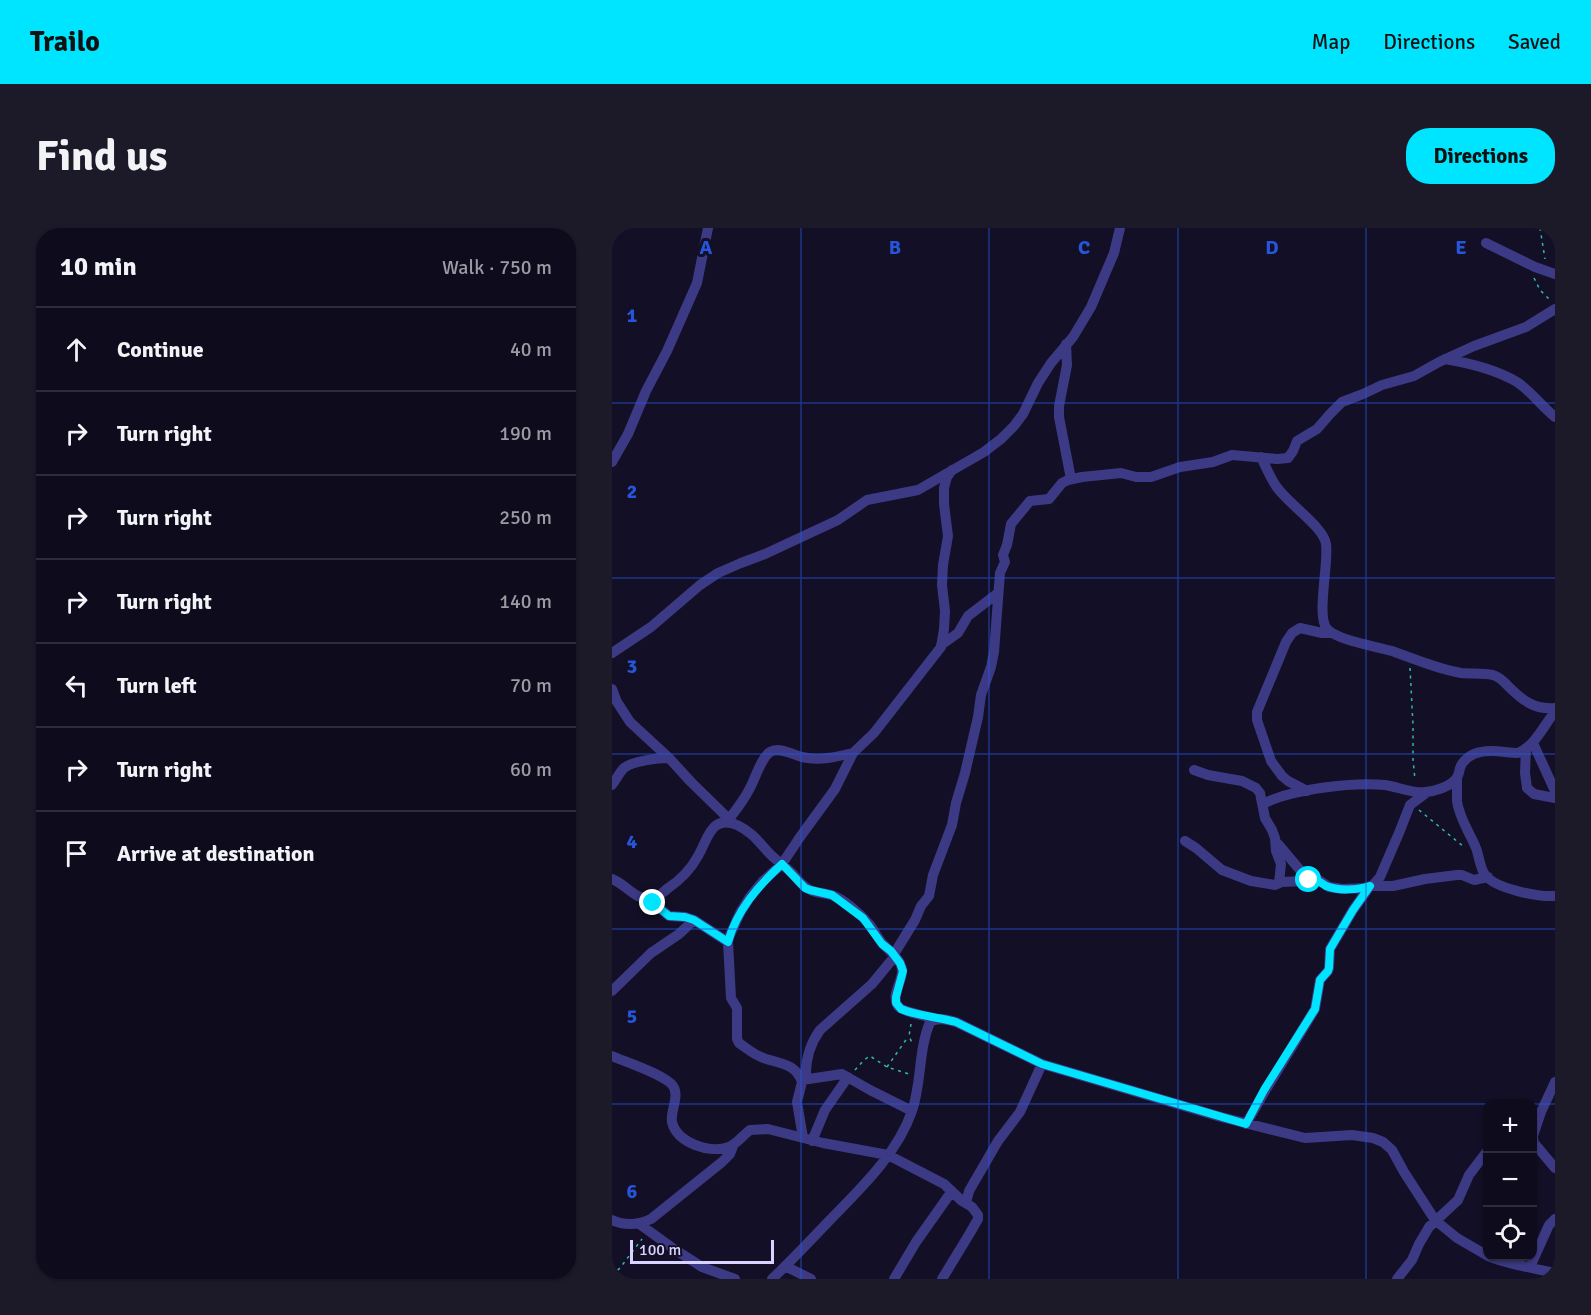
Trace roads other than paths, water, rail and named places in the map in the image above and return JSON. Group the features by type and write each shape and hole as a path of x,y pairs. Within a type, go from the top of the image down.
{"street":[{"path":"612,462 626,440 646,391 668,351 698,283 708,228"},
{"path":"612,653 651,627 700,585 718,573 838,520 867,500 918,490 1001,440 1023,414 1042,376 1082,321 1114,253 1120,228"},
{"path":"1486,243 1551,273"},
{"path":"808,1139 797,1102 808,1056 815,1038 820,1030 881,975 929,896 933,875 952,825 978,717 981,694 991,667 1000,573 1005,562 1003,555 1011,524 1030,501 1049,499 1062,483 1071,479 1121,473 1144,478 1151,477 1180,467 1213,462 1232,455 1288,458 1297,441 1317,429 1342,402 1382,385 1414,376 1474,346 1526,327 1554,306"},
{"path":"1066,344 1067,364 1059,417 1071,479"},
{"path":"1445,359 1476,365 1516,382 1555,417"},
{"path":"1261,457 1276,487 1317,527 1326,540 1323,616 1325,627 1331,633 1442,669 1498,676 1519,697 1539,708 1555,711 1529,746 1518,753 1490,751 1474,754 1462,763 1457,778 1457,799 1460,811 1485,874 1501,885 1512,889 1555,896"},
{"path":"941,645 945,611 943,575 948,536 944,488 952,470"},
{"path":"804,1080 790,1067 758,1056 738,1041 737,1008 731,998 728,942 732,931 750,897 763,881 782,864 835,789 853,753 874,733 941,645 958,633 968,616 998,593"},
{"path":"1307,791 1282,776 1271,761 1257,720 1257,712 1281,652 1292,633 1300,628 1331,633"},
{"path":"612,689 617,702 630,722 669,758 731,822 752,833 805,888 832,895 863,918 882,944 895,955 900,963 903,971 896,1003 904,1011 956,1022 1042,1064 1246,1124 1305,1138 1352,1135 1383,1142 1392,1150 1435,1220 1457,1238 1483,1253"},
{"path":"1529,746 1555,791"},
{"path":"1529,746 1525,773 1527,788 1534,794 1555,798"},
{"path":"731,822 760,766 772,751 778,750 816,758 853,753"},
{"path":"612,785 626,766 669,758"},
{"path":"1194,770 1208,775 1235,779 1248,784 1260,793 1265,818 1274,833 1276,851 1281,864 1279,884"},
{"path":"1263,804 1274,798 1338,786 1378,785 1424,792 1450,785 1457,778"},
{"path":"1246,1124 1264,1090 1315,1009 1320,980 1329,968 1330,949 1353,910 1380,877 1406,814 1412,803 1424,792"},
{"path":"649,899 657,897 676,883 697,858 710,830 716,825 731,822"},
{"path":"1185,841 1222,870 1251,881 1270,885 1317,879 1329,887 1357,889 1371,886 1393,886 1457,875 1474,880 1488,877"},
{"path":"1276,842 1293,863 1312,879"},
{"path":"612,879 618,881 630,892 649,899 669,916 694,920 728,942"},
{"path":"612,991 651,953 679,934 694,920"},
{"path":"772,1279 881,1166 888,1155 912,1111 926,1031 930,1022 936,1019"},
{"path":"612,1056 655,1073 672,1084 675,1090 672,1124 677,1133 691,1144 717,1150 741,1140 747,1131 768,1130 888,1155 944,1184 975,1210 978,1219 942,1279"},
{"path":"966,1203 969,1191 998,1141 1020,1112 1042,1064"},
{"path":"804,1080 842,1074 912,1111"},
{"path":"808,1139 848,1077"},
{"path":"1537,1125 1555,1082"},
{"path":"1537,1143 1555,1167"},
{"path":"643,1227 722,1162 730,1154 734,1144"},
{"path":"1397,1279 1412,1260 1419,1244 1435,1220 1458,1200 1469,1175 1486,1153"},
{"path":"894,1279 916,1242 954,1192 969,1191"},
{"path":"1530,1267 1549,1225 1555,1219"},
{"path":"612,1220 643,1227 702,1267 735,1279"},
{"path":"1500,1261 1555,1273"},
{"path":"785,1266 811,1279"}]}
